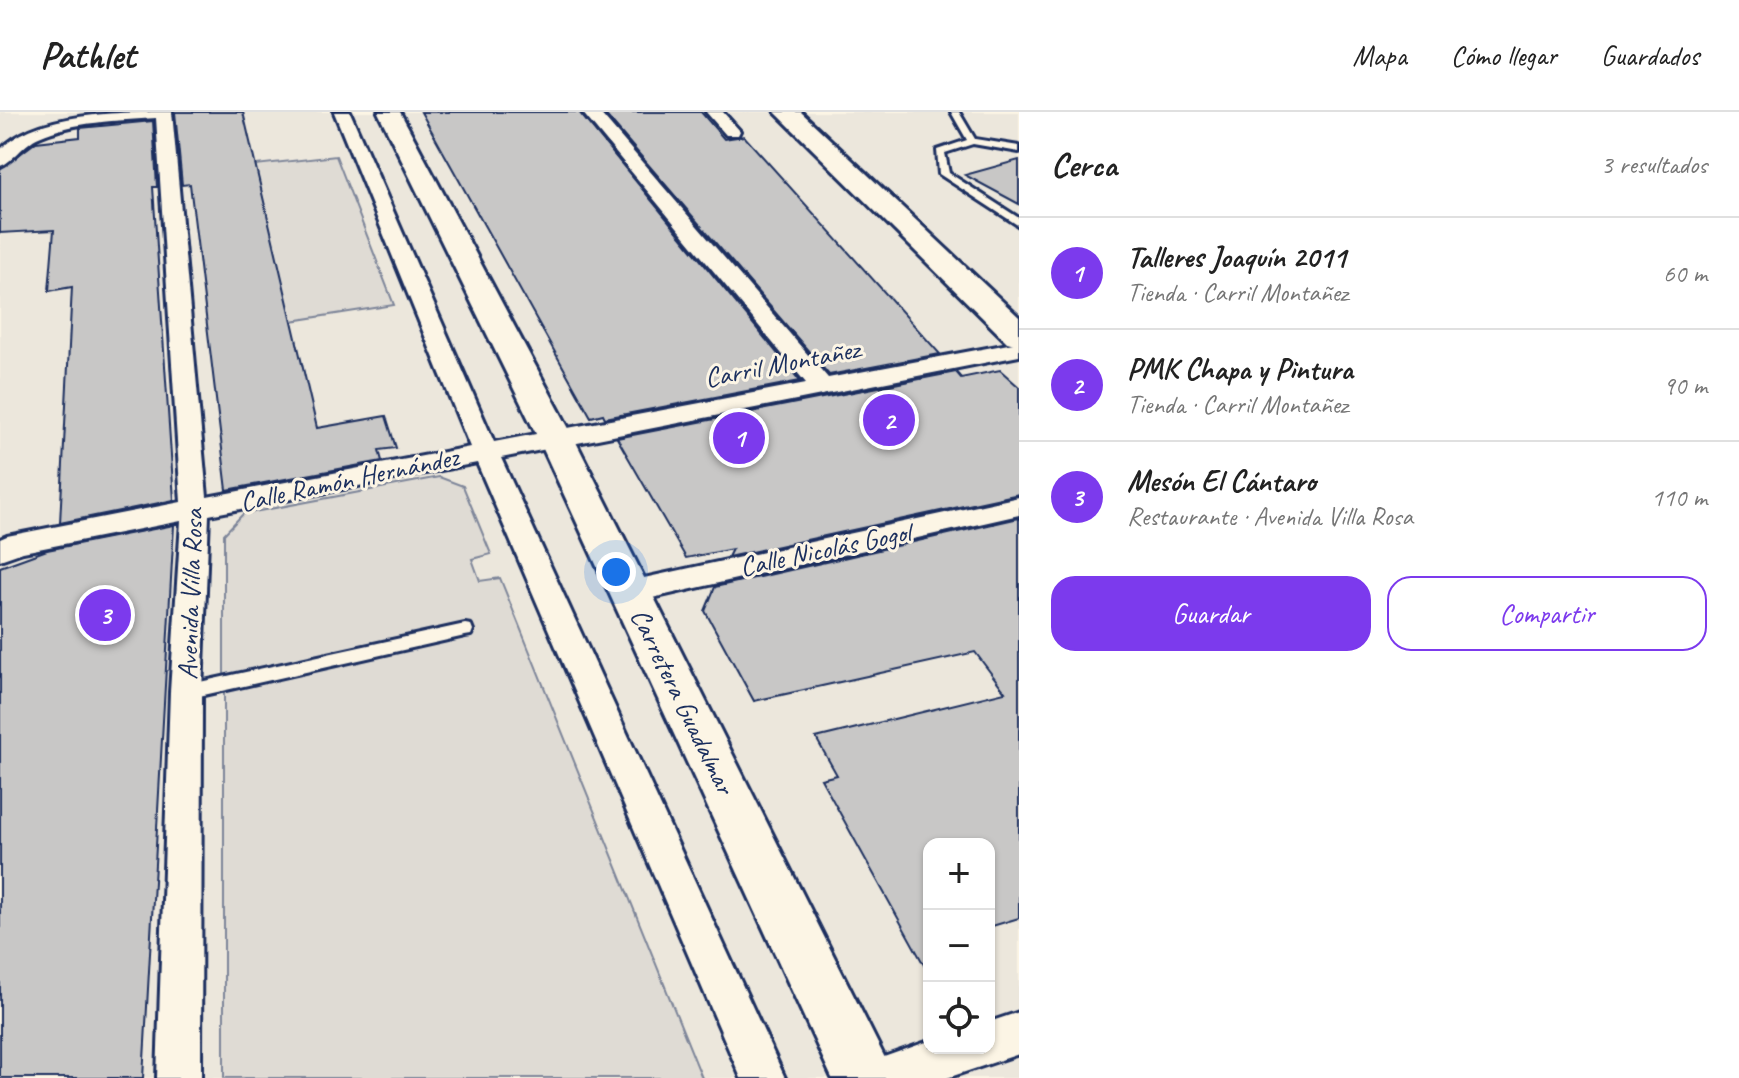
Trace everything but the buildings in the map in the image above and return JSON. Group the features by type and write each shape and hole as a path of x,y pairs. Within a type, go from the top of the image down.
{"highway":[{"path":"787,112 1015,351"},
{"path":"814,112 1019,301"}],"street":[{"path":"0,161 5,152 27,134 62,123 164,112"},
{"name":"Avenida Villa Rosa","path":"164,112 195,511 186,692 179,1078"},
{"path":"342,112 485,451 763,1078"},
{"name":"Carretera Guadalmar","path":"389,112 556,438 864,1078"},
{"path":"590,112 822,386"},
{"path":"714,112 732,131"},
{"name":"Carril Montañez","path":"556,438 1015,351"},
{"name":"Calle Ramón Hernández","path":"0,550 17,543 195,511 556,438"},
{"name":"Calle Nicolás Gogol","path":"630,592 1019,506"},
{"path":"995,1041 1019,1033"},
{"path":"882,1078 955,1054"}],"lane":[{"path":"955,112 972,141"},
{"path":"1019,149 972,141 940,152 944,174 1019,223"},
{"path":"186,692 465,630"}],"shaded area":[{"path":"0,112 1019,112 1019,1078 0,1078"},
{"path":"336,156 394,305 291,321 255,165"},
{"path":"439,477 463,486 491,554 472,559 480,581 500,578 702,1078 224,1078 224,534 243,514"}],"place":[{"name":"PMK Chapa y Pintura","path":"889,420"},
{"name":"Talleres Joaquín 2011","path":"739,438"},
{"name":"Mesón El Cántaro","path":"105,615"}]}
